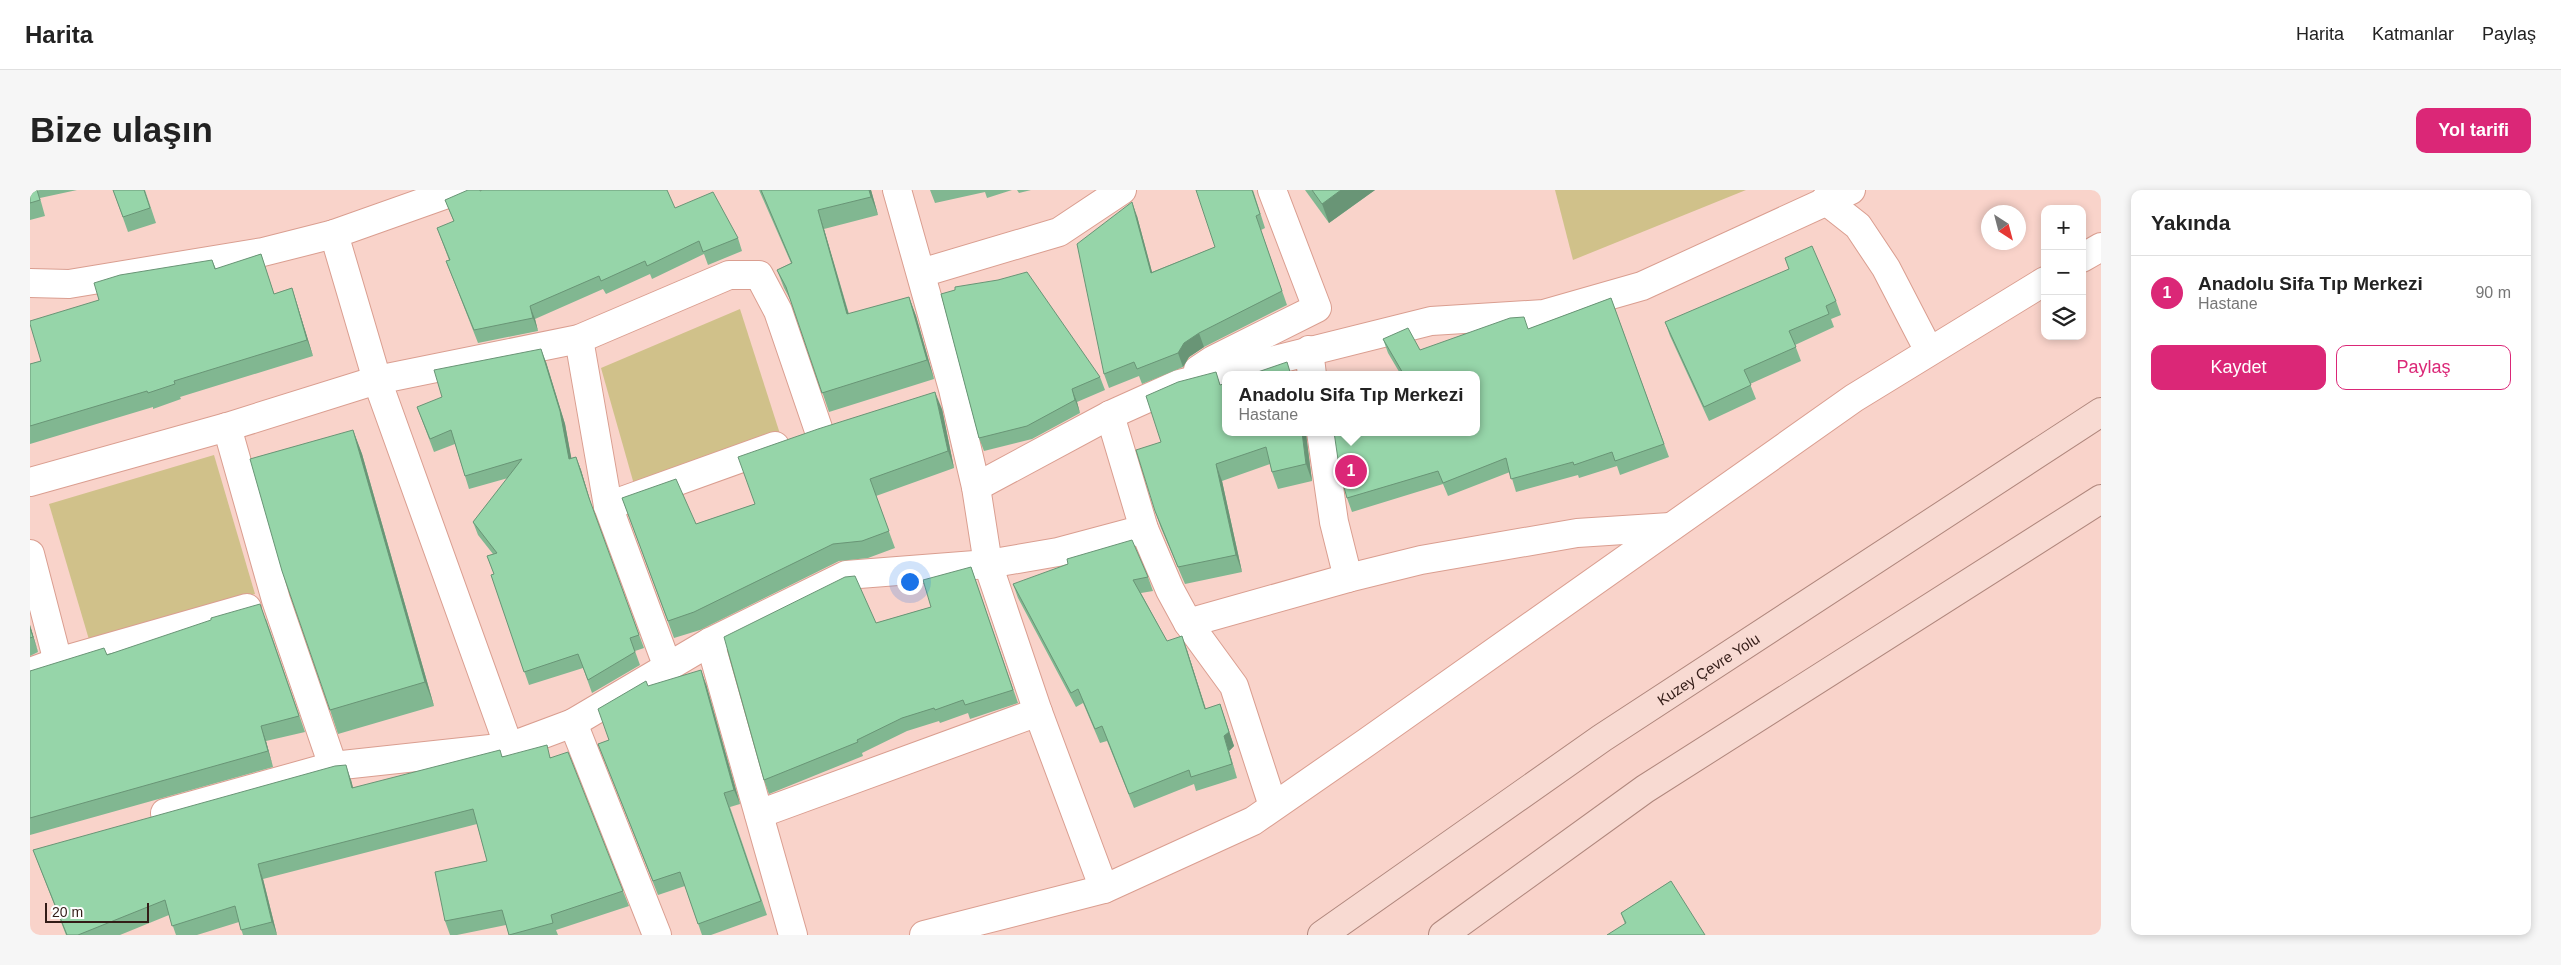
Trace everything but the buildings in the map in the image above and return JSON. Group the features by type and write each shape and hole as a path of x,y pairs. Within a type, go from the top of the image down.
{"main road":[{"name":"Kuzey Çevre Yolu","path":"1322,935 1602,738 2101,412"},
{"path":"1443,935 1645,789 2101,499"}],"street":[{"path":"30,283 70,284 263,252 334,234 458,190"},
{"path":"898,190 921,273 943,392 976,487 988,564 1038,712 1104,889"},
{"path":"921,273 1059,232 1122,190"},
{"path":"976,487 1110,415 1179,384 1213,360 1317,308 1272,190"},
{"path":"1256,371 1310,362 1431,321 1544,314 1642,286 1802,213 1825,200 1851,190"},
{"path":"1825,200 1858,226 1886,268 1929,351"},
{"path":"334,234 377,380 509,747"},
{"path":"2086,256 2101,247"},
{"path":"30,482 227,427 377,380 579,339 729,275 759,274 778,311 829,428 608,506"},
{"path":"924,935 1104,889 1253,820 1375,737 1854,398 2041,283"},
{"path":"579,339 608,506 667,665"},
{"path":"1179,384 1222,377"},
{"path":"1110,415 1144,529 1170,590 1188,623 1234,686 1273,806"},
{"path":"227,427 276,600 333,766"},
{"path":"1322,436 1334,522 1348,578"},
{"path":"1188,623 1348,578 1421,560 1577,533 1670,527"},
{"path":"144,819 333,766 509,747 573,723 667,665 846,575 988,564 1058,552 1144,529"},
{"path":"30,554 58,662"},
{"path":"30,672 58,662 276,600"},
{"path":"710,642 794,935"},
{"path":"758,814 1038,712"},
{"path":"573,723 658,935"}],"shaded area":[{"path":"1555,190 1746,190 1573,260"},
{"path":"740,309 781,437 635,488 601,368"},
{"path":"214,455 255,594 90,643 49,504"}],"place":[{"name":"Anadolu Sifa Tıp Merkezi","path":"1351,471"}]}
